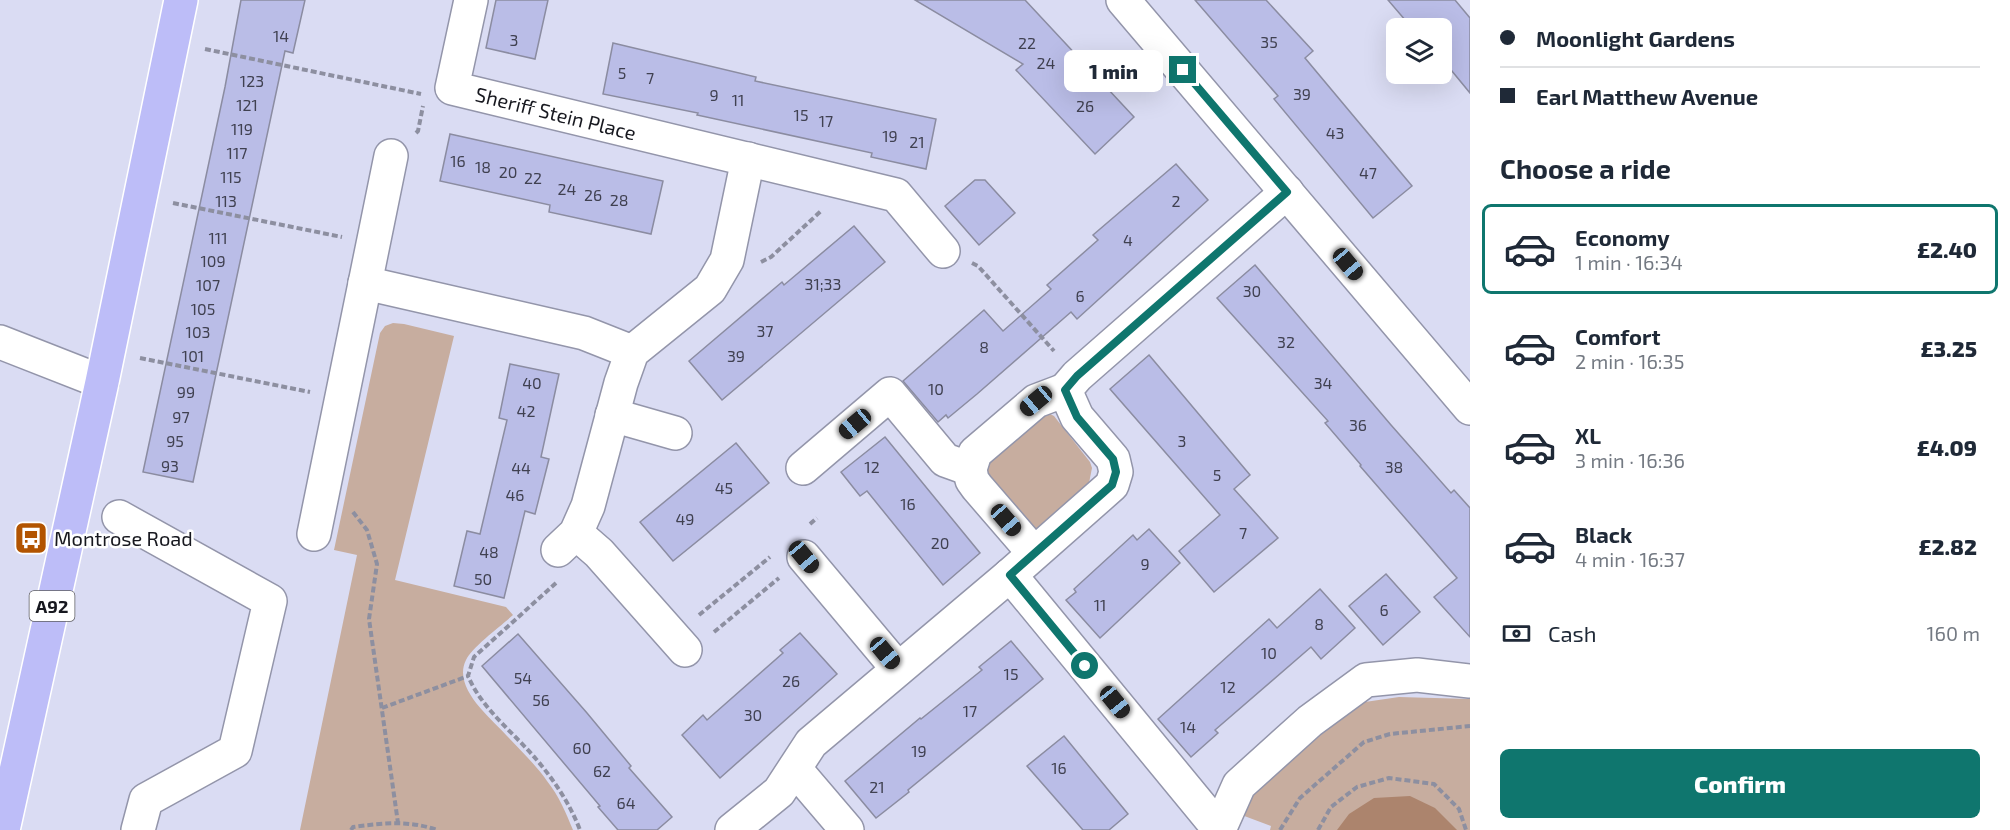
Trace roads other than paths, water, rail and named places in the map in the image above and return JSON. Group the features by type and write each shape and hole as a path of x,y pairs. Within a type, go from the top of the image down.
{"main road":[{"name":"A92","path":"3,830 105,367 181,0"}],"street":[{"name":"Sheriff Stein Place","path":"471,0 438,91 748,159 896,195 943,251"},
{"path":"1123,0 1470,408"},
{"path":"314,534 391,156"},
{"path":"679,643 600,553 567,541 588,506 621,383 632,352 710,289 727,260 748,159"},
{"path":"1034,553 972,480 970,469 975,453 1036,401 1071,383 1287,192"},
{"path":"365,283 584,333 632,352"},
{"path":"0,342 105,367"},
{"path":"732,830 779,792 811,743 1010,575 1112,485 1116,472 1113,459 1077,417 1071,383"},
{"path":"803,468 890,394 945,460 970,469"},
{"path":"612,416 675,433"},
{"path":"120,517 270,601 235,752 146,800 138,830"},
{"path":"806,541 898,669"},
{"path":"1010,575 1219,830 1239,785 1310,720 1366,680 1417,675 1470,681"},
{"path":"795,769 847,830"}],"place":[{"name":"Montrose Road","path":"31,538"}]}
